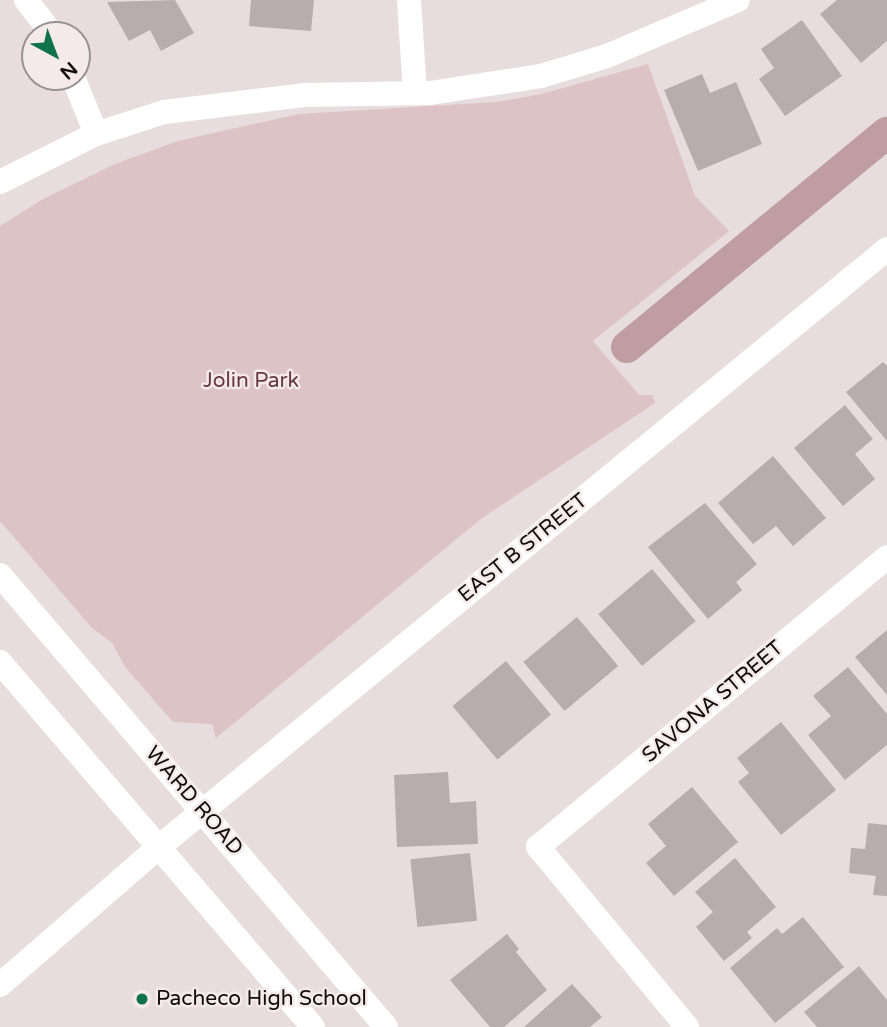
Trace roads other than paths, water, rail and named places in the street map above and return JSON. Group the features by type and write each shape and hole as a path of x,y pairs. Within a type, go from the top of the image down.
{"street":[{"path":"26,0 42,21"},
{"path":"409,0 415,93"},
{"path":"0,181 96,134 164,112 304,95 415,93 541,76 668,31 738,0"},
{"path":"79,91 96,134"},
{"name":"EAST B STREET","path":"0,985 202,810 887,249"},
{"name":"SAVONA STREET","path":"687,1027 538,847 887,557"},
{"name":"WARD ROAD","path":"0,575 386,1027"},
{"path":"0,662 313,1027"}],"waterway":[{"path":"627,347 887,133"}],"place":[{"name":"Pacheco High School","path":"142,999"}],"park label":[{"name":"Jolin Park","path":"251,381"}]}
